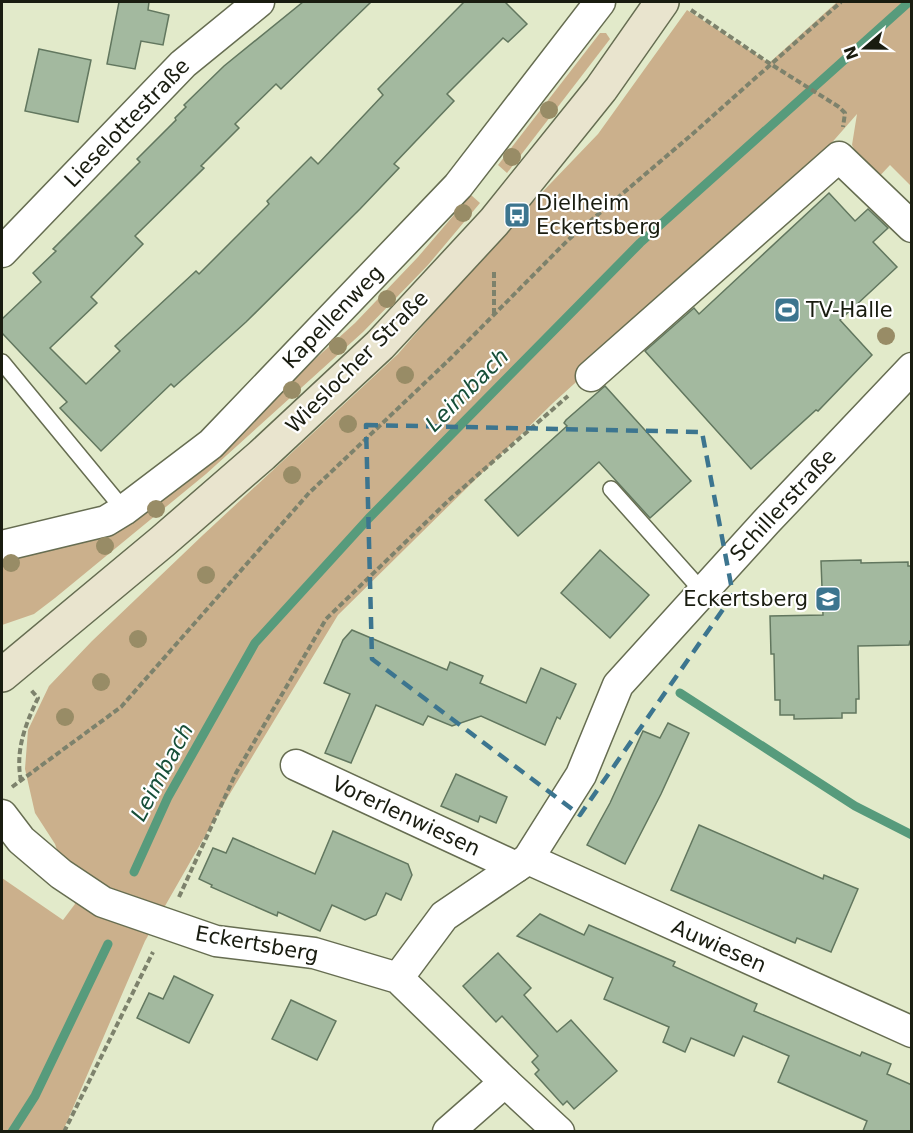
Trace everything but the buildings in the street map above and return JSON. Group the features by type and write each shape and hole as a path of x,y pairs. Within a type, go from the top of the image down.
{"main road":[{"name":"Wieslocher Straße","path":"6,671 163,541 262,455 380,345 494,222 601,89 664,5"}],"street":[{"name":"Lieselottestraße","path":"2,252 183,64 259,2"},
{"name":"Kapellenweg","path":"2,546 106,521 211,444 458,186 600,2"},
{"path":"591,376 839,157 912,227"},
{"name":"Schillerstraße","path":"398,978 444,916 522,863 581,776 618,685 766,522 912,368"},
{"name":"Vorerlenwiesen","path":"296,765 522,863"},
{"name":"Eckertsberg","path":"6,802 21,840 61,874 103,902 216,941 314,953 398,978 559,1131"},
{"name":"Auwiesen","path":"522,863 912,1032"},
{"path":"448,1131 505,1082"}],"lane":[{"path":"2,362 124,510"},
{"path":"611,489 703,592"}],"path":[{"path":"6,802 21,781 121,708 309,493 452,357 568,240 689,137 769,63 841,2"},
{"path":"664,5 796,78 839,106"},
{"path":"64,1131 125,1011 236,773 326,619 448,500 591,376"},
{"path":"6,671 38,698 27,721 19,748 18,769 21,781"}],"highlighted area":[{"path":"366,425 702,432 733,595 580,815 372,659"}],"shaded area":[{"path":"837,2 911,2 911,186 890,165 875,181 863,167 852,145 857,114 828,147 553,403 338,615 217,815 145,941 63,1131 2,1131 2,878 63,920 75,904 55,844 35,813 25,769 28,730 49,686 92,641 203,535 398,354 505,231 598,134 687,10 769,63"},
{"path":"600,33 606,33 610,39 507,173 498,165"},
{"path":"471,195 480,203 428,265 363,332 206,474 55,598 34,614 2,625 2,555 198,465 355,323 418,257"}],"waterway":[{"name":"Leimbach","path":"134,872 168,797 255,643 369,518 640,243 909,2"},
{"path":"680,693 855,806 912,835"},
{"name":"Leimbach","path":"12,1132 35,1096 108,944"}],"place":[{"name":"Dielheim Eckertsberg","path":"517,215"},
{"name":"TV-Halle","path":"787,310"},
{"name":"Eckertsberg","path":"828,599"}]}
